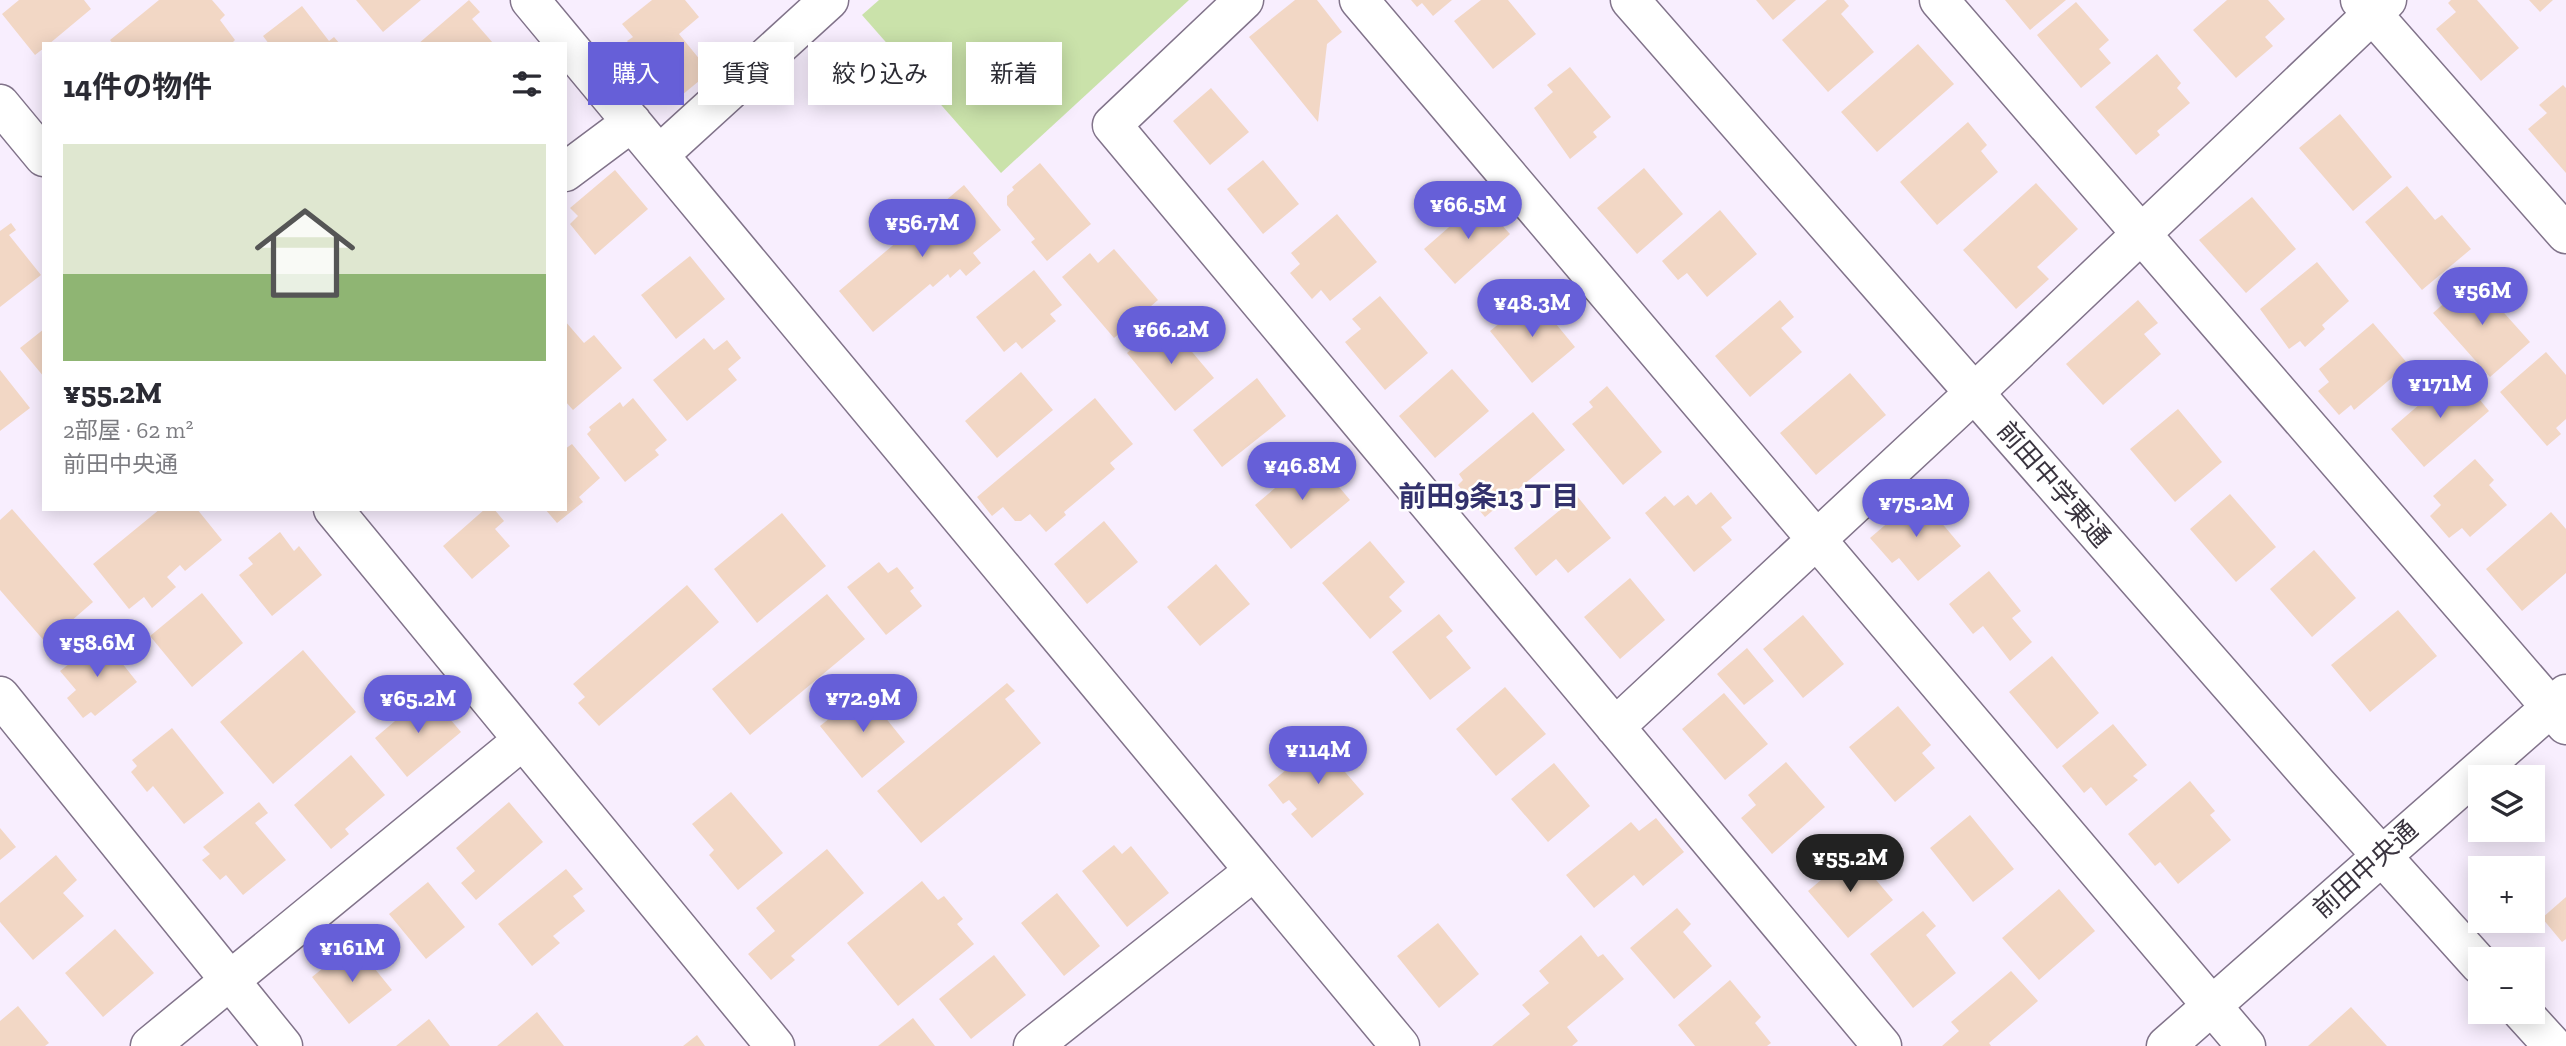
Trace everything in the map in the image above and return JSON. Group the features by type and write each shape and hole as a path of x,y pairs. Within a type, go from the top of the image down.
{"street":[{"path":"530,0 565,42"},
{"path":"659,155 829,0"},
{"path":"1244,0 1112,125 1882,1046"},
{"path":"1359,0 2210,1007 2246,1046"},
{"name":"前田中学東通","path":"1630,0 2380,856 2468,952"},
{"path":"1939,0 2140,235 2561,709"},
{"path":"1615,727 2140,235 2373,4 2566,234"},
{"path":"567,44 1400,1046"},
{"path":"0,104 42,155"},
{"path":"567,171 632,122"},
{"path":"335,511 775,1046"},
{"path":"0,696 283,1046"},
{"name":"前田中央通","path":"2166,1046 2380,856 2561,709"},
{"path":"150,1046 523,740"},
{"path":"1032,1046 1254,871"},
{"path":"2533,1024 2553,1046"}],"green space":[{"path":"879,0 1189,0 1001,173 941,105 952,105 952,42 886,42 862,15"}],"building":[{"path":"19,0 84,0 91,9 51,42 42,42 42,50 35,55 2,14"},
{"path":"159,0 212,0 225,15 220,20 235,40 112,42 110,40"},
{"path":"356,0 421,0 383,32"},
{"path":"469,0 480,12 472,19 492,42 420,42"},
{"path":"652,0 685,0 699,17 679,34 698,57 698,82 684,93 684,42 628,42 633,37 622,24"},
{"path":"1295,0 1317,0 1342,32 1327,44 1318,122 1249,37"},
{"path":"1411,0 1452,0 1433,16 1422,3 1417,7"},
{"path":"1481,0 1508,0 1536,34 1493,69 1454,21"},
{"path":"1756,0 1796,0 1773,20"},
{"path":"1827,0 1844,0 1849,6 1841,14 1874,52 1828,92 1782,40"},
{"path":"2005,0 2066,0 2030,30"},
{"path":"2227,0 2268,0 2285,19 2265,37 2273,46 2236,78 2193,30"},
{"path":"2451,0 2477,0 2519,48 2481,81 2436,29 2456,12 2448,3"},
{"path":"2529,0 2553,0 2540,12"},
{"path":"2076,2 2109,40 2099,49 2111,63 2081,88 2037,35"},
{"path":"302,6 329,41 334,37 338,42 268,42 263,36"},
{"path":"1918,44 1954,84 1877,152 1841,112"},
{"path":"2157,54 2181,83 2177,88 2190,103 2157,131 2160,135 2136,155 2095,107"},
{"path":"1570,67 1611,117 1593,132 1597,137 1570,159 1534,108 1553,92 1547,85"},
{"path":"2563,85 2566,88 2566,173 2528,129 2547,113 2539,105"},
{"path":"1211,88 1249,132 1210,165 1173,121"},
{"path":"2340,114 2392,177 2353,211 2299,148"},
{"path":"1968,122 1987,145 1981,151 1998,172 1937,225 1900,182"},
{"path":"1263,160 1299,204 1263,234 1227,189"},
{"path":"1040,163 1091,224 1047,261 1031,242 1035,239 1007,205 1007,196 1014,190 1012,187"},
{"path":"1644,168 1683,214 1637,254 1597,208"},
{"path":"615,170 648,209 595,255 570,224 578,216 570,208"},
{"path":"2036,183 2078,229 2037,267 2049,279 2016,309 1963,250"},
{"path":"964,185 1001,230 973,253 981,263 966,276 960,269 950,278 948,274 933,287 930,284 873,332 839,291"},
{"path":"2407,186 2435,220 2442,215 2471,249 2422,290 2365,222"},
{"path":"1489,197 1496,205 1489,211 1510,234 1455,284 1424,249 1480,200 1482,202"},
{"path":"2252,197 2296,249 2246,293 2199,240"},
{"path":"1720,210 1757,254 1707,297 1687,273 1678,280 1662,261"},
{"path":"1337,214 1377,262 1330,301 1321,290 1312,299 1290,273 1300,264 1291,253"},
{"path":"11,223 16,230 9,235 41,275 0,307 0,231"},
{"path":"1114,249 1158,300 1114,338 1062,277 1090,253 1098,263"},
{"path":"690,256 725,299 676,339 641,295"},
{"path":"2317,262 2349,301 2322,325 2325,329 2305,347 2300,341 2289,349 2260,309"},
{"path":"1034,270 1062,305 1050,314 1056,321 1022,349 1016,342 1004,352 976,317"},
{"path":"2473,278 2530,342 2490,377 2433,313"},
{"path":"1380,296 1428,353 1385,390 1345,342 1361,329 1352,319"},
{"path":"1533,296 1575,347 1532,383 1490,331"},
{"path":"1780,300 1794,317 1781,328 1802,352 1750,397 1715,356"},
{"path":"2138,300 2158,323 2144,334 2161,354 2103,405 2066,364"},
{"path":"1166,321 1214,378 1175,411 1127,353"},
{"path":"567,323 584,343 594,335 622,368 573,410 567,403"},
{"path":"2373,323 2408,364 2354,410 2351,405 2339,415 2318,391 2329,382 2319,369"},
{"path":"42,331 42,375 20,348"},
{"path":"704,338 714,350 727,340 741,358 728,369 737,380 687,421 653,380"},
{"path":"2546,352 2566,375 2566,419 2556,428 2561,434 2547,446 2500,392"},
{"path":"1452,369 1489,411 1435,458 1399,416"},
{"path":"0,370 30,408 0,431"},
{"path":"1021,372 1053,410 997,458 965,421"},
{"path":"2457,372 2489,411 2424,467 2391,429"},
{"path":"1850,373 1886,415 1816,475 1780,433"},
{"path":"1257,378 1286,416 1222,467 1193,430"},
{"path":"1607,386 1662,452 1623,485 1572,424 1593,407 1589,402"},
{"path":"633,398 667,440 655,450 659,455 625,482 587,434 591,430 589,427 620,402 623,407"},
{"path":"1095,398 1133,444 1110,463 1115,469 1064,512 1066,515 1046,532 1030,514 1021,521 1015,521 1003,507 992,516 977,497"},
{"path":"2178,409 2222,462 2175,502 2130,449"},
{"path":"1533,412 1565,450 1485,517 1458,485 1463,480 1459,474"},
{"path":"572,444 600,478 579,497 583,502 557,523 547,511 567,511 567,448"},
{"path":"1313,456 1350,500 1291,549 1255,505"},
{"path":"2475,459 2494,480 2489,485 2507,505 2470,537 2462,528 2449,538 2430,516 2441,505 2433,496"},
{"path":"1711,492 1732,518 1721,527 1732,540 1694,572 1645,513 1665,496 1674,506 1688,495 1696,505"},
{"path":"2230,494 2276,547 2236,582 2190,529"},
{"path":"1577,496 1611,538 1568,573 1556,559 1536,576 1514,548"},
{"path":"1919,496 1961,546 1918,581 1899,558 1892,563 1870,538"},
{"path":"12,509 93,602 46,643 0,590 0,520"},
{"path":"158,511 199,511 222,540 185,571 180,565 167,577 176,587 152,608 144,597 129,609 93,564"},
{"path":"483,511 496,511 504,521 495,529 510,546 472,579 443,546"},
{"path":"2551,512 2566,529 2566,573 2522,611 2486,569"},
{"path":"782,513 826,566 757,623 714,569"},
{"path":"1104,521 1138,562 1087,604 1054,564"},
{"path":"280,532 294,551 299,546 322,575 272,616 239,575 253,564 248,558"},
{"path":"1370,541 1405,582 1389,597 1402,611 1370,639 1322,583"},
{"path":"2314,550 2356,598 2312,637 2270,589"},
{"path":"879,562 888,573 897,567 914,588 910,591 922,606 886,635 847,587"},
{"path":"1216,564 1250,604 1200,646 1167,607"},
{"path":"1989,571 2021,611 2012,618 2032,642 2010,661 1983,626 1973,634 1949,604"},
{"path":"1630,578 1665,620 1620,659 1584,617"},
{"path":"687,585 719,622 599,726 578,703 585,697 573,684"},
{"path":"202,593 243,643 192,687 150,636"},
{"path":"827,594 865,639 750,735 712,689"},
{"path":"2398,610 2437,656 2370,712 2331,665"},
{"path":"1439,614 1453,631 1446,637 1471,668 1430,700 1392,652"},
{"path":"1803,615 1844,664 1803,698 1763,649"},
{"path":"102,638 137,682 95,716 91,712 83,718 67,698 76,690 60,671"},
{"path":"1747,648 1774,681 1744,705 1717,674"},
{"path":"303,650 356,712 273,784 220,722"},
{"path":"2052,656 2099,713 2057,749 2009,692"},
{"path":"1007,683 1015,691 1005,699 1041,743 921,843 877,791"},
{"path":"1505,687 1546,734 1496,776 1456,729"},
{"path":"864,691 905,742 862,778 820,726"},
{"path":"428,693 461,732 407,777 375,738"},
{"path":"1724,693 1768,744 1725,780 1682,729"},
{"path":"1898,706 1931,745 1922,753 1935,768 1895,802 1849,747"},
{"path":"2113,724 2147,765 2133,776 2138,780 2106,806 2091,787 2084,793 2062,766"},
{"path":"172,728 224,793 184,824 153,786 147,792 131,772 137,766 132,760"},
{"path":"1330,733 1349,756 1339,765 1364,794 1312,838 1291,814 1297,809 1289,800 1283,804 1268,785"},
{"path":"351,755 385,795 345,829 349,834 331,849 294,805"},
{"path":"1786,762 1825,807 1772,854 1741,818 1756,805 1748,795"},
{"path":"1554,763 1590,806 1548,842 1511,799"},
{"path":"2190,781 2215,811 2210,815 2231,840 2178,884 2160,862 2155,866 2128,834"},
{"path":"731,792 783,853 738,890 709,855 714,850 692,824"},
{"path":"259,802 268,813 255,823 286,860 243,895 226,875 220,880 202,860 210,854 203,847"},
{"path":"509,802 543,842 476,900 461,883 475,871 456,848"},
{"path":"1970,815 2014,869 1973,902 1930,848"},
{"path":"1656,818 1684,852 1643,886 1634,875 1594,908 1566,875 1631,822 1639,831"},
{"path":"0,828 16,847 0,860"},
{"path":"1114,845 1122,854 1131,846 1169,893 1127,927 1082,871"},
{"path":"1849,848 1893,900 1848,938 1808,891 1834,869 1830,865"},
{"path":"827,849 864,893 791,956 795,960 771,980 748,954 775,931 756,908"},
{"path":"56,855 77,880 63,893 84,916 33,960 0,922 0,903"},
{"path":"566,869 583,889 573,896 585,911 553,936 560,943 532,966 498,924"},
{"path":"922,881 938,900 944,896 963,919 957,924 974,944 898,1006 847,943"},
{"path":"428,882 465,927 426,959 389,914"},
{"path":"2059,889 2095,931 2039,980 2002,938"},
{"path":"1057,893 1100,946 1064,976 1021,923"},
{"path":"2566,897 2566,939 2562,942 2545,922 2545,915"},
{"path":"1677,908 1691,924 1683,932 1712,966 1674,999 1630,948"},
{"path":"1923,911 1936,926 1926,935 1956,973 1913,1008 1870,954"},
{"path":"1438,923 1479,974 1439,1008 1397,956"},
{"path":"115,929 154,973 103,1017 65,973"},
{"path":"1581,935 1598,957 1603,954 1624,979 1567,1027 1578,1041 1572,1046 1492,1046 1530,1014 1522,1005 1549,983 1539,971"},
{"path":"354,943 392,990 349,1024 312,977"},
{"path":"994,955 1026,995 971,1039 939,999"},
{"path":"2011,971 2038,1001 1989,1043 1991,1046 1942,1046 1959,1031 1951,1022"},
{"path":"1730,980 1761,1017 1755,1023 1771,1043 1767,1046 1695,1046 1678,1025"},
{"path":"18,1006 49,1043 45,1046 0,1046 0,1021"},
{"path":"2351,1007 2387,1046 2308,1046"},
{"path":"537,1012 564,1046 497,1046"},
{"path":"913,1018 935,1046 878,1046"},
{"path":"429,1019 450,1046 396,1046"},
{"path":"697,1035 705,1046 683,1046"}],"district":[{"name":"前田9条13丁目","path":"1489,496"}]}
